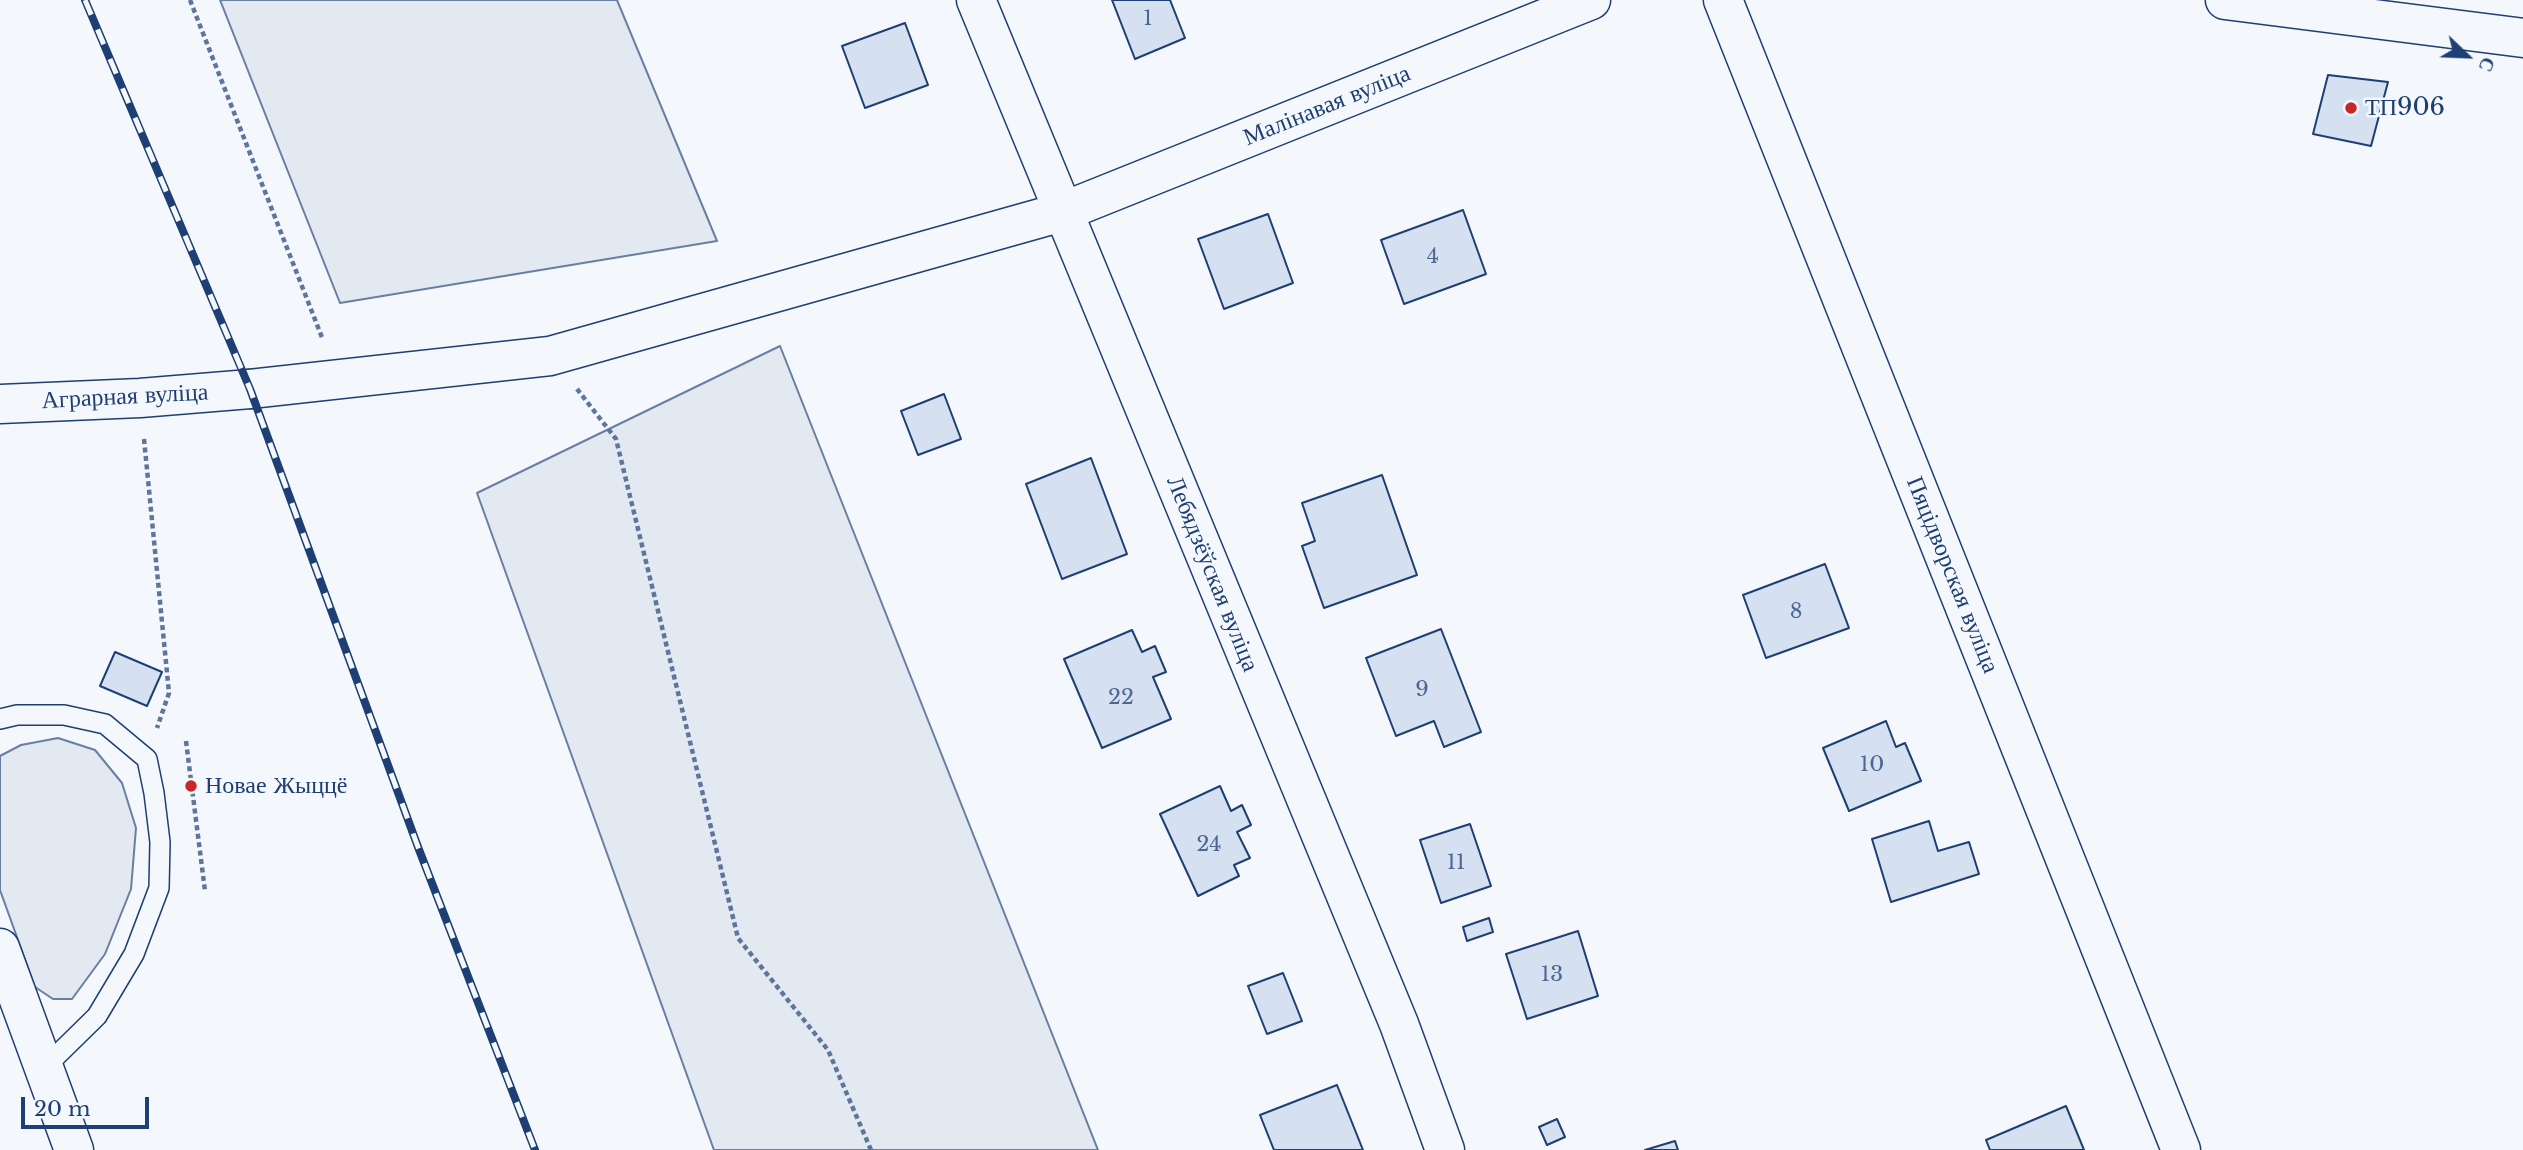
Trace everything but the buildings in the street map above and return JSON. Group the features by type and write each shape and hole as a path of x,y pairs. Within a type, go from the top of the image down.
{"street":[{"name":"Лебядзёўская вуліца","path":"976,0 1399,1024 1446,1150"},
{"name":"Малінавая вуліца","path":"550,356 1062,212 1591,0"},
{"name":"Пяцідворская вуліца","path":"1723,0 2181,1150"},
{"path":"2225,0 2523,38"},
{"name":"Аграрная вуліца","path":"0,404 140,398 250,389 550,356"},
{"path":"0,948 75,1150"}],"lane":[{"path":"0,719 17,715 64,716 105,724 147,759 154,793 160,842 159,888 134,954 97,1016 43,1069"}],"path":[{"path":"190,0 339,380"},
{"path":"550,356 616,439 738,938 828,1050 872,1150"},
{"path":"140,398 169,692 147,759"},
{"path":"186,741 205,891"}],"shaded area":[{"path":"220,0 617,0 717,241 340,303"},
{"path":"780,346 1098,1150 714,1150 477,493"},
{"path":"58,738 95,750 122,783 136,828 131,889 105,954 72,999 53,999 35,987 0,890 0,756 21,745"}],"railway":[{"path":"85,0 250,389 418,847 535,1150"}],"place":[{"name":"ТП906","path":"2351,108"},
{"name":"Новае Жыццё","path":"191,786"}]}
